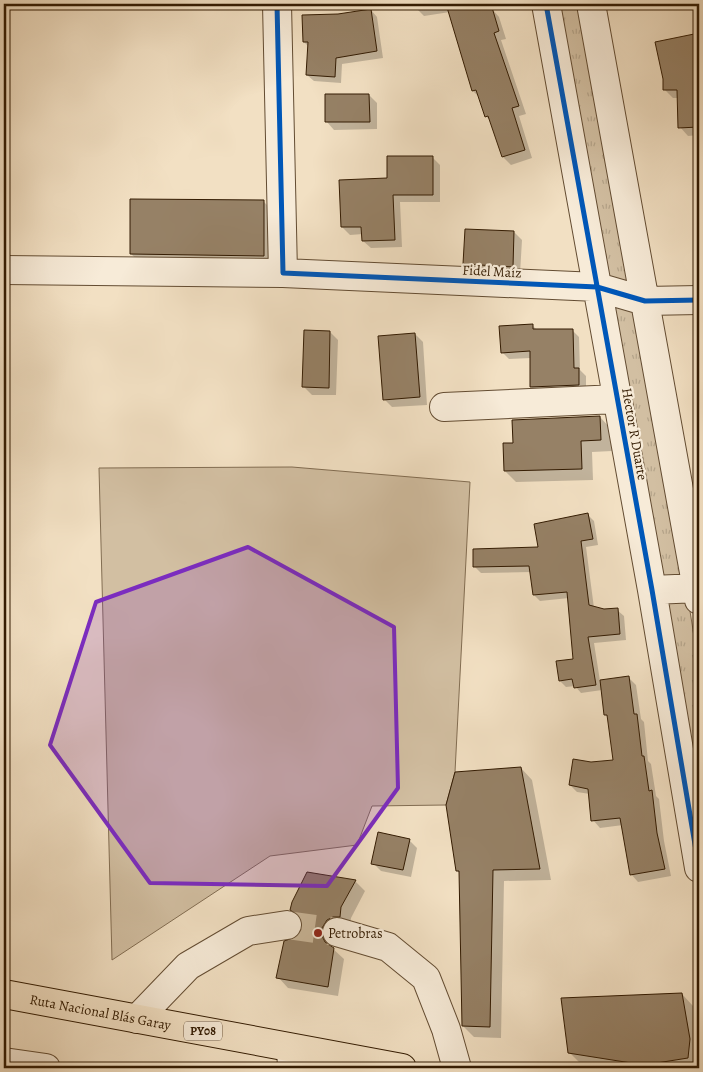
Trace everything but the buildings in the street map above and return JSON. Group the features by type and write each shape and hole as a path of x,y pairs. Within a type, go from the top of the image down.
{"highway":[{"name":"Ruta Nacional Blás Garay","path":"4,994 137,1019 291,1058 402,1068"}],"street":[{"path":"277,4 282,273"},
{"name":"Hector R Duarte","path":"546,4 652,590 699,868"},
{"path":"591,4 698,592 652,590"},
{"name":"Fidel Maíz","path":"4,270 282,273 597,287 645,301 699,300"},
{"path":"444,407 617,399"},
{"path":"137,1019 188,966 248,930 287,925"},
{"path":"337,932 388,947 426,978 446,1029 457,1068"},
{"path":"4,1062 46,1068"}],"highlighted area":[{"path":"248,547 394,627 398,788 327,886 150,883 50,745 96,602"}],"green space":[{"path":"554,4 579,4 631,286 605,277"},
{"path":"610,304 635,310 683,579 660,578"},
{"path":"292,467 470,482 455,772 446,805 372,806 357,845 270,856 112,960 99,468"},
{"path":"688,599 699,667 699,812 665,602"}],"tunnel":[{"path":"287,925 337,932"}],"cycle path":[{"path":"277,4 283,273 597,287 645,301 699,300"},
{"path":"546,4 652,590 699,868"}],"place":[{"name":"Petrobras","path":"318,933"}]}
